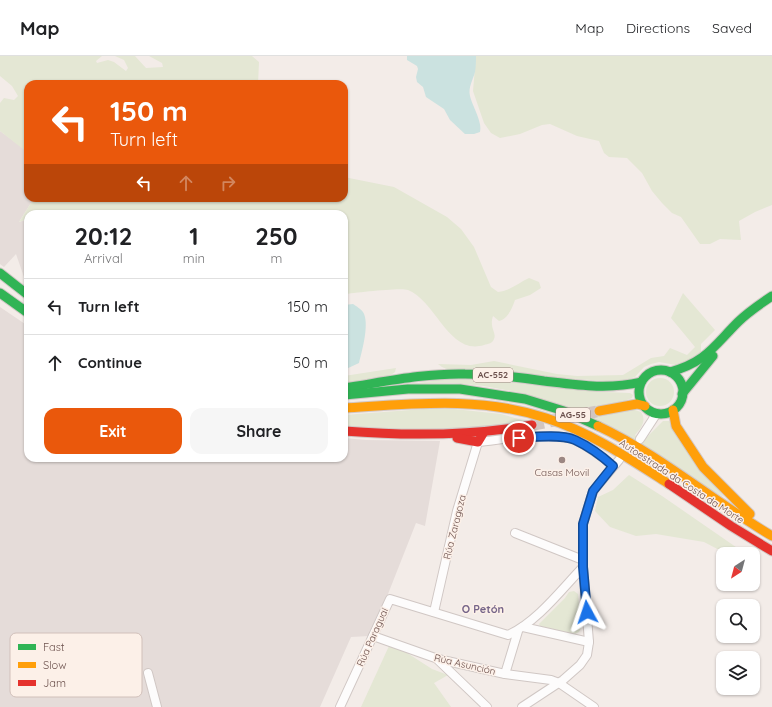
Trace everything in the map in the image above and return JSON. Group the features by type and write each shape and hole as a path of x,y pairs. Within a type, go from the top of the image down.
{"main road":[{"path":"0,273 24,293"},
{"path":"0,278 24,293"},
{"path":"1,294 24,310"},
{"name":"AC-552","path":"348,387 447,374 502,376 616,388 628,386 641,382 645,376 657,370 670,372 692,366 704,358 737,323 755,307 772,296"},
{"name":"AC-552","path":"673,410 681,400 682,394 710,360 725,337"},
{"path":"670,372 680,381 682,394"},
{"path":"641,382 639,395 645,406"},
{"name":"Autoestrada da Costa da Morte","path":"348,395 408,389 460,389 525,399 564,411 601,428 646,453 748,522 772,536"},
{"name":"Autoestrada da Costa da Morte","path":"348,408 408,404 461,403 526,412 554,421 592,438 635,462 747,537 772,551"},
{"path":"599,411 638,404 657,413 673,410 676,426 703,468 738,503 772,529"},
{"path":"348,431 399,434 443,434 484,432 532,426"},
{"path":"443,434 478,442 484,432"}],"street":[{"path":"640,439 657,413"},
{"path":"478,442 546,436 574,440 604,458 616,463 593,491 583,524 583,564 589,642 587,655 580,665 559,683 522,707"},
{"name":"Rúa Zaragoza","path":"434,612 457,511 478,442"},
{"path":"515,533 583,564"},
{"path":"505,674 520,629 536,616 583,564"},
{"name":"Rúa Paraguai","path":"340,707 390,599 508,635 520,629 589,642"},
{"name":"Rúa Asunción","path":"373,636 438,659 505,674 551,680 559,683"},
{"path":"438,659 487,707"},
{"path":"148,673 157,707"},
{"path":"559,683 594,707"},
{"path":"537,698 539,707"}],"shaded area":[{"path":"0,131 24,149 24,202 32,202 26,210 24,210 24,214 19,222 24,220 24,277 16,254 4,267 0,264"},
{"path":"0,307 24,323 24,462 348,462 348,438 440,441 425,526 416,523 388,594 369,636 351,637 320,707 0,707"}],"green space":[{"path":"0,56 102,56 96,61 97,63 108,60 114,62 126,71 128,68 124,60 115,56 135,56 146,68 163,67 162,63 149,56 252,56 259,62 258,80 24,80 24,150 0,131 0,103 4,98 14,100 18,96 12,86 0,76"},
{"path":"476,56 772,56 772,205 739,221 741,240 720,239 710,244 700,244 681,217 672,213 652,191 642,173 627,158 609,157 604,153 599,141 577,136 550,124 542,125 520,134 500,138 491,133 484,123 473,91"},
{"path":"348,178 394,187 447,217 461,229 474,247 491,287 498,292 510,288 529,278 539,282 541,288 530,295 515,300 509,313 502,320 499,321 493,316 492,327 495,337 493,341 484,345 472,346 461,343 443,326 418,296 408,290 404,289 348,294 348,210 26,210 32,202 348,202"},
{"path":"24,214 24,220 19,222"},
{"path":"683,293 715,330 701,344 701,356 676,365 659,362 651,364 644,367 635,377 620,382 449,370 438,364 471,365 494,361 557,374 577,376 623,375 651,358 664,356 670,348 687,355 695,347 671,318"},
{"path":"396,368 395,372 388,377 348,383 348,375"},
{"path":"460,377 605,392 630,393 633,395 632,398 622,402 632,409 641,412 643,415 641,427 635,435 642,442 663,421 669,421 724,497 528,394 484,386 454,383 411,384"},
{"path":"660,378 670,382 674,392 670,402 660,406 650,402 646,392 650,382"},
{"path":"424,409 454,409 501,414 532,423 447,431 348,427 348,415"},
{"path":"629,475 736,547 716,547 716,548 704,542 656,534 636,536 610,527 595,511 598,497 613,490"},
{"path":"574,591 578,594 581,628 579,632 575,634 540,626 539,624 569,592"},
{"path":"389,646 404,651 432,669 448,675 434,683 451,707 361,707"}],"water":[{"path":"407,56 476,56 476,66 470,87 470,93 480,124 480,132 465,134 450,120 444,109 426,97 423,87 417,82 417,66 407,60"},
{"path":"353,304 363,312 366,330 359,363 348,368 348,305"}],"tunnel":[{"path":"532,425 599,411"}],"traffic: fast":[{"path":"0,273 24,292"},
{"path":"0,293 24,310"},
{"path":"670,372 682,368 708,353 742,318 772,296"},
{"path":"682,394 713,356"},
{"path":"661,370 673,374 679,380 683,392 679,404 673,410 661,414 649,410 643,404 639,392 643,380 649,374 661,370"},
{"path":"348,387 404,378 450,374 495,375 592,386 617,386 641,382"},
{"path":"348,395 408,389 460,389 525,399 564,411 598,426"}],"traffic: slow":[{"path":"348,408 446,403 471,404 521,411 546,418 594,438 669,484"},
{"path":"599,411 637,404 645,406"},
{"path":"673,410 676,426 703,467 750,514"},
{"path":"598,426 643,450 772,536"}],"traffic: jam":[{"path":"348,431 391,434 438,434 509,429 532,425"},
{"path":"457,438 478,442 484,432"},
{"path":"669,484 731,526 772,551"}],"place":[{"name":"Casas Movil","path":"562,460"}],"district":[{"name":"O Petón","path":"483,609"}],"route":[{"path":"519,438 546,436 574,440 604,458 613,466 593,491 583,524 583,567 587,612"}]}
